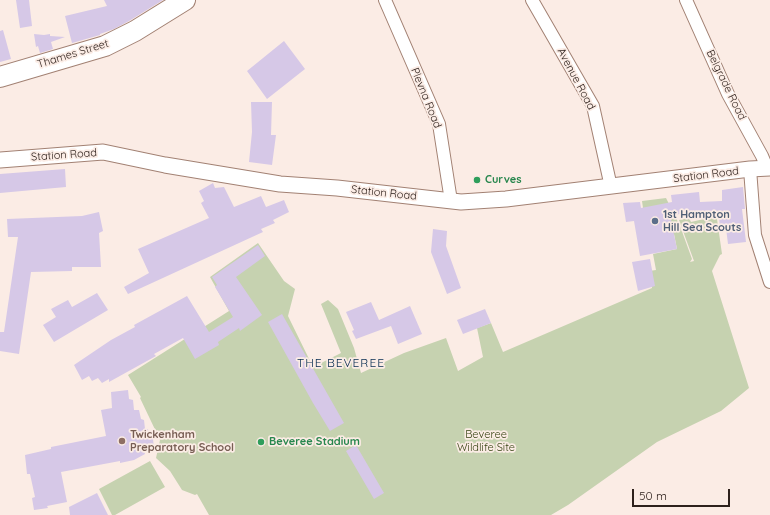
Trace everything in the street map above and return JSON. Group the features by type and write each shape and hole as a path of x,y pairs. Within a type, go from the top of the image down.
{"highway":[{"name":"Thames Street","path":"0,77 105,46 135,31 185,0"}],"street":[{"name":"Avenue Road","path":"532,0 593,106 611,187"},
{"name":"Belgrade Road","path":"686,0 728,94 768,168"},
{"name":"Plevna Road","path":"388,1 439,124 451,201"},
{"name":"Station Road","path":"0,160 103,152 165,165 280,184 337,188 461,202 506,199 768,168"},
{"path":"750,169 755,235 770,282"}],"green space":[{"name":"Beveree Wildlife Site","path":"666,198 680,226 692,259 690,262 694,261 679,220 689,218 691,222 704,219 704,206 715,205 722,254 720,255 712,271 749,388 721,411 657,442 568,505 551,515 209,515 197,494 195,495 182,490 170,471 156,458 160,440 140,398 141,397 128,375 229,311 210,277 258,243 284,281 295,289 288,316 313,367 341,353 321,304 328,300 338,309 354,348 361,373 404,353 446,338 458,371 483,357 477,328 491,323 503,352 652,288 649,271 656,270 653,254 677,249 674,234 668,234 643,208 642,201"},
{"path":"150,461 165,487 115,515 112,515 99,489"}],"building":[{"path":"16,0 29,0 32,26 20,28"},
{"path":"104,0 163,0 114,29 100,35 72,43 65,16 107,6"},
{"path":"3,30 11,59 0,62 0,31"},
{"path":"34,34 50,34 50,36 65,37 51,42 53,49 40,53 38,46 36,47"},
{"path":"284,41 305,69 267,99 247,71"},
{"path":"251,102 272,102 271,135 276,135 272,165 249,162 252,132"},
{"path":"65,169 66,187 0,193 0,174"},
{"path":"213,183 215,188 224,187 234,207 261,196 266,207 284,200 289,212 273,220 275,223 261,229 263,232 128,294 124,287 149,273 138,249 209,218 201,203 204,201 199,191"},
{"path":"743,187 745,209 742,209 746,242 728,244 726,228 720,229 719,216 692,219 691,213 670,215 677,249 640,256 634,221 626,222 623,203 640,202 641,208 672,202 671,195 699,192 700,202 722,201 722,190"},
{"path":"99,212 103,231 99,233 101,267 72,267 72,271 31,272 19,354 0,351 0,332 4,332 18,237 8,237 7,219 82,216"},
{"path":"433,229 447,231 446,246 461,288 447,294 431,252"},
{"path":"258,245 265,256 236,277 262,315 240,331 239,328 218,342 219,345 195,359 183,338 154,354 156,356 109,382 109,379 102,383 98,378 92,381 89,376 82,380 74,365 111,340 135,327 134,325 187,296 209,332 233,317 215,287 217,285 212,277"},
{"path":"650,259 655,286 638,291 632,262"},
{"path":"97,293 108,310 54,342 43,325 56,317 51,309 68,300 72,307"},
{"path":"371,302 379,320 410,306 422,334 398,344 391,326 356,339 352,331 354,330 346,312"},
{"path":"485,309 491,323 463,334 457,320"},
{"path":"282,314 344,423 330,431 268,322"},
{"path":"128,390 129,399 133,400 134,410 139,410 141,419 144,420 145,429 148,429 149,438 153,439 154,448 144,451 145,454 134,460 120,463 120,461 61,472 67,502 47,506 48,508 34,510 32,498 35,497 30,474 27,474 25,455 51,449 51,447 106,436 101,410 112,408 111,392"},
{"path":"356,445 384,493 374,499 346,451"},
{"path":"97,493 108,515 70,515 69,507"}],"place":[{"name":"Curves","path":"477,180"},
{"name":"1st Hampton Hill Sea Scouts","path":"655,221"},
{"name":"Twickenham Preparatory School","path":"122,441"},
{"name":"Beveree Stadium","path":"261,442"}],"district":[{"name":"THE BEVEREE","path":"341,363"}]}
